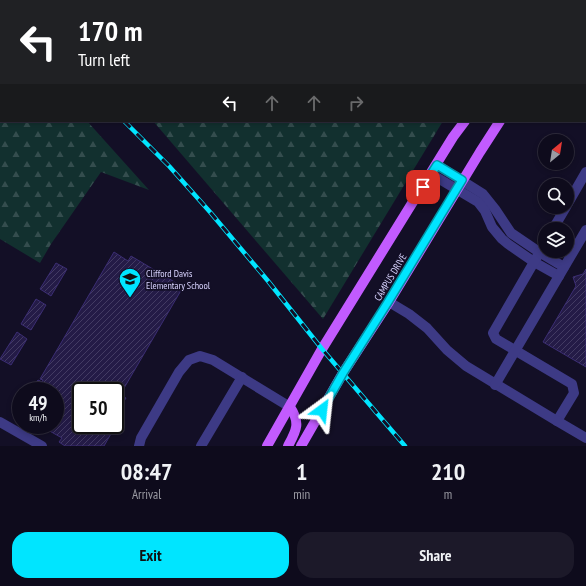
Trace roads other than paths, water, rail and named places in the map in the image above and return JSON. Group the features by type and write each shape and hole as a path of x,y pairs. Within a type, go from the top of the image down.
{"main road":[{"name":"CAMPUS DRIVE","path":"267,446 322,349 463,122"},
{"name":"CAMPUS DRIVE","path":"301,446 343,373 499,122"},
{"path":"288,446 297,425 290,407"}],"lane":[{"path":"434,169 459,185 478,202 486,211 492,227 508,244 534,262 561,271"},
{"path":"574,193 585,175"},
{"path":"459,185 483,194 495,209 510,233 538,251"},
{"path":"495,385 586,230"},
{"path":"538,254 493,332 496,339 572,384 574,392 557,422"},
{"path":"546,258 561,271"},
{"path":"388,302 427,328 447,350 466,366 495,385 586,438"},
{"path":"139,446 141,438 179,372 189,360 200,356 213,360 290,407"},
{"path":"201,446 242,377"},
{"path":"0,422 42,446"}],"railway":[{"path":"125,122 169,166 210,212 268,281 322,349 405,446"}],"place":[{"name":"Clifford Davis Elementary School","path":"130,298"}]}
